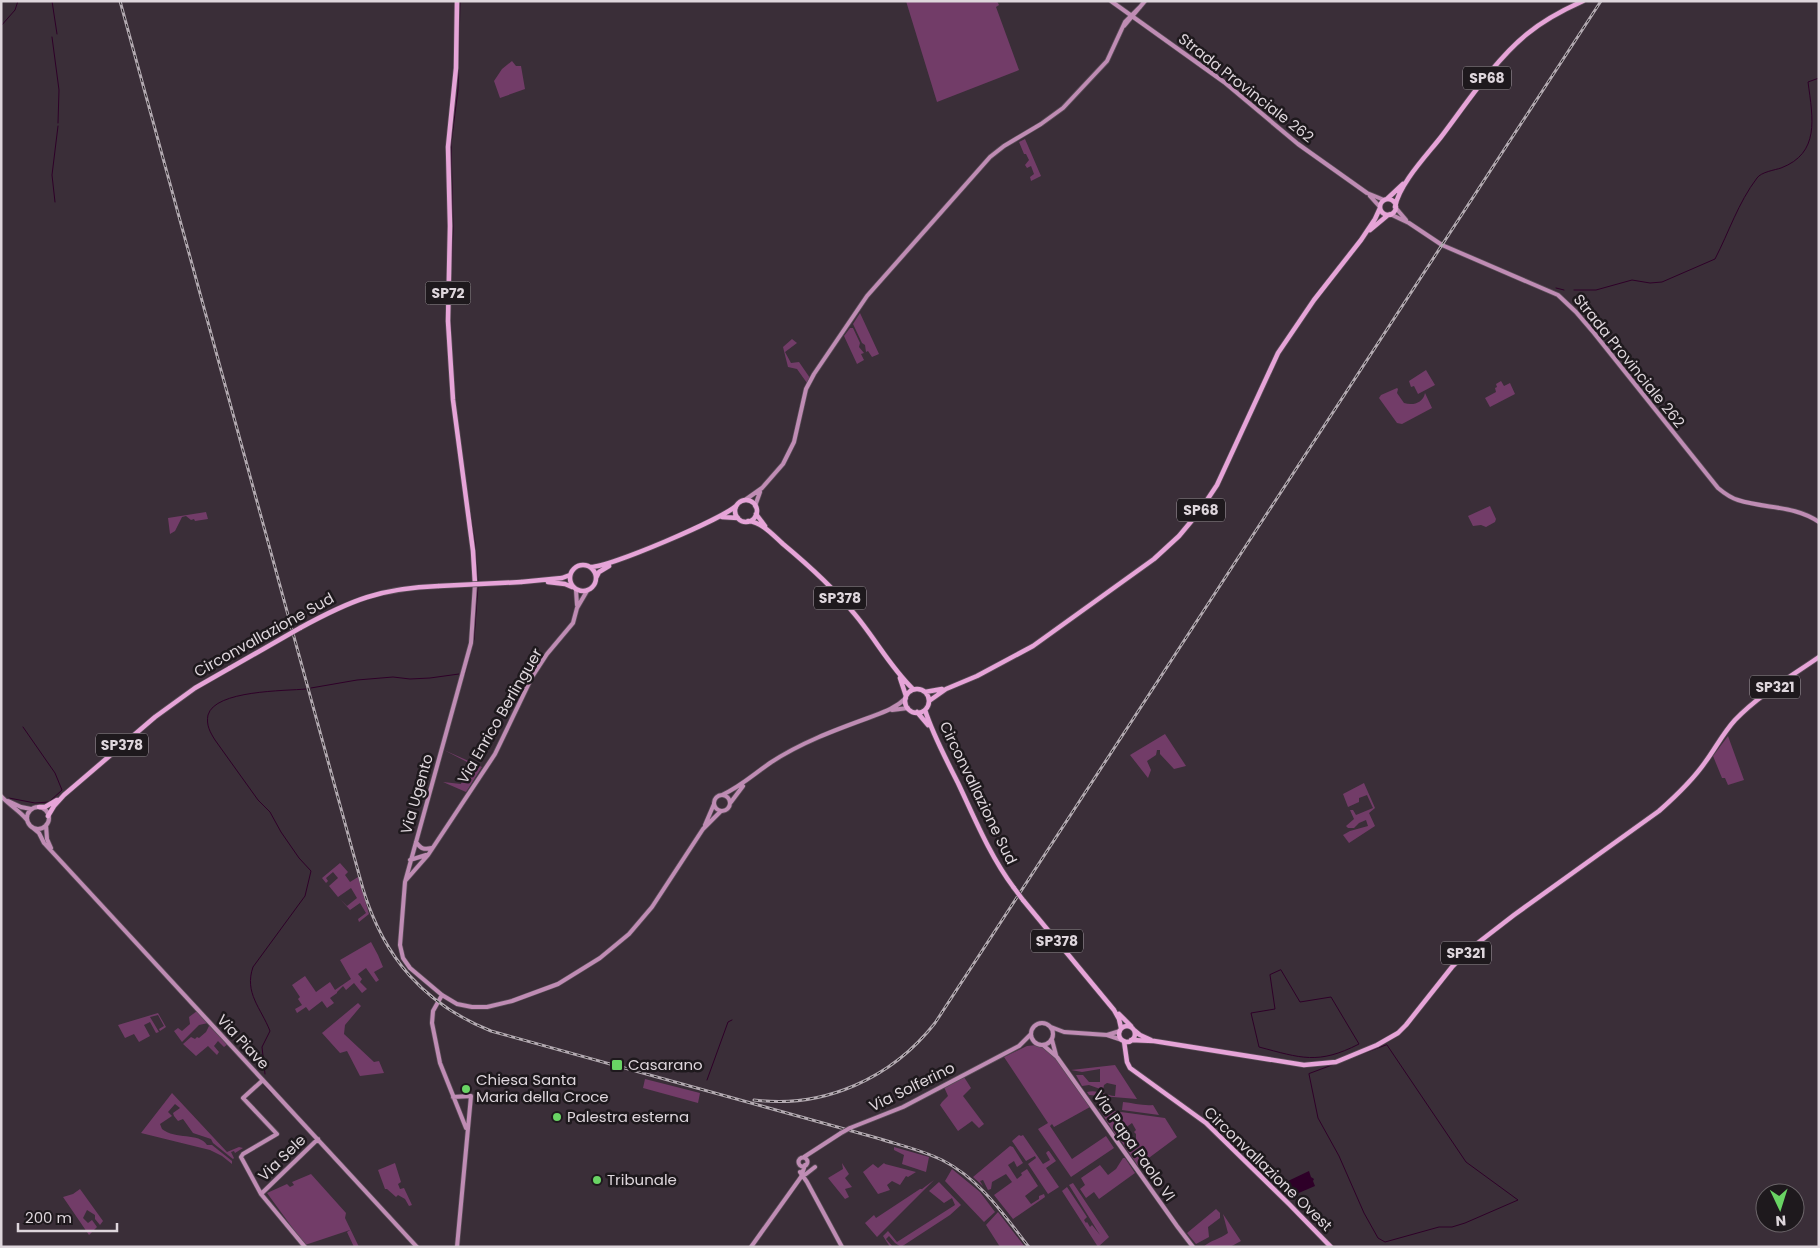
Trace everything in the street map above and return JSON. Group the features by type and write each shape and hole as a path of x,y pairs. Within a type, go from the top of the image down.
{"main road":[{"name":"SP72","path":"457,1 456,68 448,147 450,226 448,321 452,400 473,551 475,584"},
{"name":"SP68","path":"1360,240 1376,223 1389,215 1411,176 1508,51 1526,34 1545,21 1583,1"},
{"name":"SP68","path":"925,692 946,688 977,676 1033,646 1154,559 1179,536 1200,512 1217,485 1278,353 1314,300 1375,219 1385,200 1411,176"},
{"path":"1385,200 1392,201 1395,207"},
{"path":"1380,207 1382,212 1389,215"},
{"path":"745,500 751,501 755,506 756,514 748,521"},
{"name":"Circonvallazione Sud","path":"48,816 64,795 154,717 181,697 333,610 384,591 416,587 539,582 565,584 574,589 587,591 593,586 599,572 615,562 718,518 745,500"},
{"path":"737,505 735,511 738,518"},
{"name":"Circonvallazione Sud","path":"756,514 769,531"},
{"name":"Circonvallazione Sud","path":"718,518 730,516 738,518 743,521 757,523 769,531 825,582 853,611 899,675 913,689"},
{"name":"Circonvallazione Sud","path":"539,582 570,575 579,566 590,567 615,562"},
{"path":"590,567 596,578"},
{"path":"570,575 574,589"},
{"name":"SP321","path":"1126,1040 1154,1041 1309,1065 1336,1062 1387,1040 1398,1033 1413,1018 1446,974 1465,953 1681,792 1706,761 1728,728 1744,711 1819,657"},
{"name":"SP378","path":"899,675 908,708 923,718 933,732"},
{"name":"SP68","path":"929,701 946,688"},
{"path":"906,697 913,689 919,689 925,692 929,701"},
{"name":"Circonvallazione Sud","path":"929,701 925,710 933,732 994,858 1023,900 1114,1010 1119,1019 1120,1030 1126,1040"},
{"name":"Circonvallazione Sud","path":"916,712 925,710"},
{"name":"SP378","path":"40,808 45,807 64,795"},
{"name":"SP378","path":"1114,1010 1133,1028"},
{"path":"1120,1030 1125,1026 1133,1028 1140,1036 1154,1041"},
{"path":"1126,1040 1134,1037 1133,1028"},
{"name":"Circonvallazione Ovest","path":"1126,1040 1127,1062 1130,1068 1206,1124 1331,1247"}],"street":[{"name":"Strada Provinciale 262","path":"1111,1 1224,82 1298,144 1367,193"},
{"path":"745,500 762,488 775,475 790,450 794,442 804,394 814,374 867,296 990,157 1059,111 1085,85 1107,61 1128,18 1145,1"},
{"path":"1367,193 1385,200"},
{"path":"1367,193 1380,207"},
{"path":"1395,207 1409,223"},
{"path":"1389,215 1409,223"},
{"name":"Strada Provinciale 262","path":"1409,223 1442,245 1548,289 1565,300 1594,333 1718,488 1738,500 1786,508 1810,516 1819,522"},
{"path":"755,506 762,488"},
{"name":"Via Ugento","path":"475,584 471,643 405,882 400,941 401,954 410,968 442,996 457,1004 468,1007 482,1008 496,1005 523,998 558,984 590,966 622,940 643,918 703,829"},
{"name":"Via Enrico Berlinguer","path":"574,589 577,608"},
{"name":"Via Enrico Berlinguer","path":"405,882 428,854 495,754 532,677 547,654 573,622 577,608 587,591"},
{"path":"703,829 716,798 746,782 770,763 798,747 885,712 900,704 906,697"},
{"path":"885,712 908,708"},
{"path":"703,829 720,812 727,810 746,782"},
{"path":"722,795 729,798 731,803"},
{"path":"2,797 21,807 31,809 27,814 27,820"},
{"path":"2,797 20,812 33,828 40,829 46,825"},
{"path":"714,804 720,812"},
{"path":"40,808 45,810 48,816"},
{"name":"SP378","path":"31,809 40,808"},
{"name":"Circonvallazione Sud","path":"46,825 48,816"},
{"name":"Via Piave","path":"46,825 47,839 53,852"},
{"name":"Via Piave","path":"33,828 39,833 44,843 417,1247"},
{"path":"416,842 420,848 425,850 432,848"},
{"path":"410,860 428,854"},
{"path":"442,996 435,1007 432,1019 438,1056 467,1130"},
{"path":"1064,1032 1052,1039 1048,1044 1043,1045 1036,1044 1031,1034 1034,1027 1039,1024 1045,1024 1064,1032 1107,1035 1126,1040"},
{"path":"1051,1027 1053,1032 1052,1039"},
{"path":"1107,1035 1120,1030"},
{"name":"Via Solferino","path":"1019,1046 1031,1034"},
{"name":"Via Papa Paolo VI","path":"1052,1039 1057,1057"},
{"name":"Via Solferino","path":"805,1158 850,1128 903,1107 1019,1046 1028,1043 1036,1044"},
{"name":"Via Papa Paolo VI","path":"1043,1045 1057,1057 1176,1226 1193,1247"},
{"path":"263,1080 243,1098 277,1134 243,1154 242,1159 261,1194 305,1247"},
{"path":"454,1097 471,1096 457,1247"},
{"path":"461,1114 469,1113"},
{"name":"Via Sele","path":"261,1194 318,1139"},
{"path":"804,1166 799,1160 805,1158 804,1166 803,1174 842,1247"},
{"path":"751,1247 795,1184 803,1174 815,1166"}],"shaded area":[{"path":"906,1 997,1 999,5 996,7 1019,70 937,102"},
{"path":"512,61 516,66 521,66 525,89 500,98 494,81 502,69"},
{"path":"1025,139 1041,176 1031,181 1030,177 1034,174 1031,166 1027,168 1025,165 1029,160 1019,142"},
{"path":"860,313 879,354 872,357 868,351 866,352 865,345 862,343 853,324"},
{"path":"850,328 853,328 860,343 859,347 864,353 861,354 864,360 857,364 844,336"},
{"path":"792,339 797,343 785,352 791,363 799,362 810,378 807,383 797,369 788,367 783,347"},
{"path":"1426,370 1435,385 1418,394 1414,386 1411,387 1409,381"},
{"path":"1501,381 1504,386 1510,383 1515,394 1490,407 1485,398 1496,392 1496,384"},
{"path":"1397,388 1397,393 1404,403 1407,404 1414,404 1420,401 1425,393 1432,408 1402,424 1397,423 1379,398 1381,395"},
{"path":"1490,506 1496,519 1495,522 1486,527 1481,525 1473,526 1468,516"},
{"path":"206,512 208,519 195,521 186,516 182,517 175,531 170,534 168,518"},
{"path":"1165,734 1186,766 1174,769 1160,754 1160,750 1157,750 1156,755 1147,761 1151,770 1148,778 1130,755"},
{"path":"1728,736 1744,780 1728,785 1725,778 1722,778 1713,756"},
{"path":"444,750 482,767 466,792 443,782 461,784 467,762"},
{"path":"1364,783 1375,808 1369,813 1375,826 1349,843 1343,835 1368,826 1366,820 1354,828 1348,828 1346,826 1354,819 1350,810 1353,810 1356,815 1373,808 1367,795 1359,798 1359,802 1348,807 1343,794"},
{"path":"340,863 348,872 345,875 350,882 358,877 369,914 359,922 358,919 366,913 360,903 350,910 340,899 347,906 357,898 351,888 338,897 329,886 338,878 333,872 326,878 328,881 326,883 322,878"},
{"path":"371,942 383,967 374,972 379,980 376,982 366,968 358,974 362,979 360,982 367,989 362,993 354,983 346,990 343,986 330,998 334,1003 327,1008 322,1001 309,1011 306,1007 297,1013 295,1009 302,1005 298,999 300,997 292,985 305,976 316,992 330,982 335,990 351,979 340,960"},
{"path":"358,1003 361,1006 345,1025 344,1034 374,1062 379,1061 384,1073 360,1076 347,1051 340,1053 322,1033"},
{"path":"197,1011 208,1023 199,1025 182,1042 174,1031 178,1028 182,1031 190,1024 189,1017"},
{"path":"158,1013 166,1027 160,1031 159,1029 164,1026 158,1015 150,1017 159,1032 156,1033 150,1022 144,1025 150,1036 139,1042 134,1034 125,1038 118,1025"},
{"path":"209,1026 228,1044 224,1047 218,1041 214,1046 219,1052 217,1055 208,1046 196,1056 183,1044 191,1037 199,1038 206,1032"},
{"path":"1037,1045 1045,1048 1059,1062 1090,1107 1054,1127 1052,1124 1050,1126 1072,1159 1106,1136 1114,1148 1071,1177 1038,1129 1048,1123 1004,1057 1027,1046"},
{"path":"1115,1065 1137,1099 1089,1095 1087,1092 1094,1091 1115,1096 1116,1085 1107,1083 1104,1085 1103,1090 1089,1085 1082,1086 1076,1075 1083,1075 1089,1082 1100,1082 1100,1069 1082,1072 1071,1070"},
{"path":"964,1077 971,1088 963,1096 984,1124 979,1128 972,1121 958,1131 940,1105 948,1096 944,1087"},
{"path":"645,1079 700,1093 698,1103 643,1088"},
{"path":"172,1093 227,1152 239,1147 243,1148 235,1153 234,1151 231,1152 233,1159 213,1143 211,1139 193,1133 183,1119 178,1121 173,1113 180,1108 175,1104 168,1112 172,1116 160,1124 162,1129 173,1134 193,1137 207,1145 212,1145 232,1161 232,1164 210,1150 141,1133"},
{"path":"1123,1102 1153,1105 1159,1115 1122,1110"},
{"path":"1099,1109 1165,1118 1177,1137 1138,1166 1121,1141 1136,1139 1134,1132 1136,1130 1132,1123 1121,1131 1121,1136 1117,1137"},
{"path":"1019,1135 1023,1135 1043,1164 1050,1160 1046,1153 1048,1151 1056,1161 1046,1168 1059,1187 1048,1194 1028,1164 1036,1158 1035,1156 1026,1161 1012,1141"},
{"path":"1010,1146 1013,1147 1023,1163 1017,1167 1014,1161 1008,1165 1017,1179 1027,1169 1038,1186 1025,1196 1031,1204 1039,1199 1039,1196 1044,1194 1045,1197 1013,1219 994,1195 1012,1182 1006,1174 992,1182 991,1189 988,1190 983,1180 980,1181 983,1186 973,1177"},
{"path":"894,1147 929,1157 926,1172 902,1164 904,1155 894,1150"},
{"path":"1123,1158 1125,1158 1135,1173 1099,1199 1094,1192 1086,1198 1080,1189 1085,1185 1081,1178 1100,1165 1108,1175 1116,1169"},
{"path":"395,1163 401,1182 398,1184 400,1189 404,1188 412,1205 409,1206 405,1199 398,1195 396,1197 385,1189 378,1170"},
{"path":"842,1163 849,1174 845,1178 852,1187 845,1189 849,1197 845,1199 828,1178 843,1169"},
{"path":"884,1163 916,1172 908,1177 906,1176 900,1185 892,1181 887,1185 890,1190 878,1194 863,1172 873,1164 878,1168"},
{"path":"952,1169 980,1192 995,1212 984,1222 945,1181"},
{"path":"1309,1171 1314,1179 1315,1186 1294,1195 1288,1181"},
{"path":"311,1174 346,1213 345,1218 359,1247 354,1247 347,1232 350,1230 305,1245 267,1193 287,1184 290,1187 294,1185 292,1182"},
{"path":"934,1180 877,1237 865,1223 874,1215 876,1218"},
{"path":"939,1182 961,1205 950,1215 901,1247 889,1236 886,1239 893,1247 890,1247 883,1236 888,1231 897,1242 955,1205 952,1198 944,1203 929,1191"},
{"path":"1073,1183 1109,1237 1098,1247 1062,1191 1067,1187 1087,1217 1084,1220 1086,1223 1090,1227 1092,1225 1100,1235 1069,1185"},
{"path":"80,1189 103,1221 100,1225 95,1219 95,1215 87,1210 83,1218 88,1223 92,1220 97,1227 89,1235 63,1197 73,1194"},
{"path":"1216,1209 1220,1213 1220,1218 1208,1227 1209,1237 1196,1244 1187,1233"},
{"path":"998,1212 1025,1247 1000,1247 986,1225"},
{"path":"1223,1214 1241,1241 1230,1247 1203,1247 1228,1233"}],"waterway":[{"path":"1,26 15,10 18,1"},
{"path":"52,1 57,34"},
{"path":"451,281 453,229 451,144 458,90 460,1"},
{"path":"52,37 59,90 58,123"},
{"path":"1574,290 1596,290 1632,280 1650,283 1662,282 1715,259 1739,207 1757,178 1794,162 1808,144 1812,122 1808,82 1819,78"},
{"path":"55,202 52,175 58,126"},
{"path":"1556,288 1564,290"},
{"path":"450,308 451,331"},
{"path":"470,511 478,582"},
{"path":"465,674 474,639 478,586"},
{"path":"311,688 357,680 393,677 410,679 430,678 459,674"},
{"path":"265,1074 262,1047 270,1031 252,993 251,976 253,967 305,896 311,871 299,858 270,812 258,800 215,740 209,728 208,715 213,707 237,696 306,689"},
{"path":"9,798 35,803 49,802 62,790 55,773 23,727"},
{"path":"1281,970 1300,1002 1331,997 1359,1044 1332,1055 1309,1058 1259,1047 1251,1013 1275,1009 1270,975 1281,970"},
{"path":"707,1080 728,1022 732,1020"},
{"path":"1387,1045 1466,1162 1518,1200 1452,1227 1439,1227 1385,1242 1378,1238 1364,1213 1339,1156 1318,1118 1309,1074 1387,1045"},
{"path":"264,1085 272,1094"}],"railway":[{"path":"120,1 363,889 382,936 395,957 410,976 446,1007 467,1020 491,1031 877,1138 934,1156 956,1168 980,1187 1001,1210 1029,1247"},
{"path":"754,1100 780,1102 806,1100 855,1086 898,1060 935,1023 1601,1"}],"place":[{"name":"Casarano","path":"617,1065"},
{"name":"Chiesa Santa Maria della Croce","path":"466,1089"},
{"name":"Palestra esterna","path":"557,1117"},
{"name":"Tribunale","path":"597,1180"}]}
